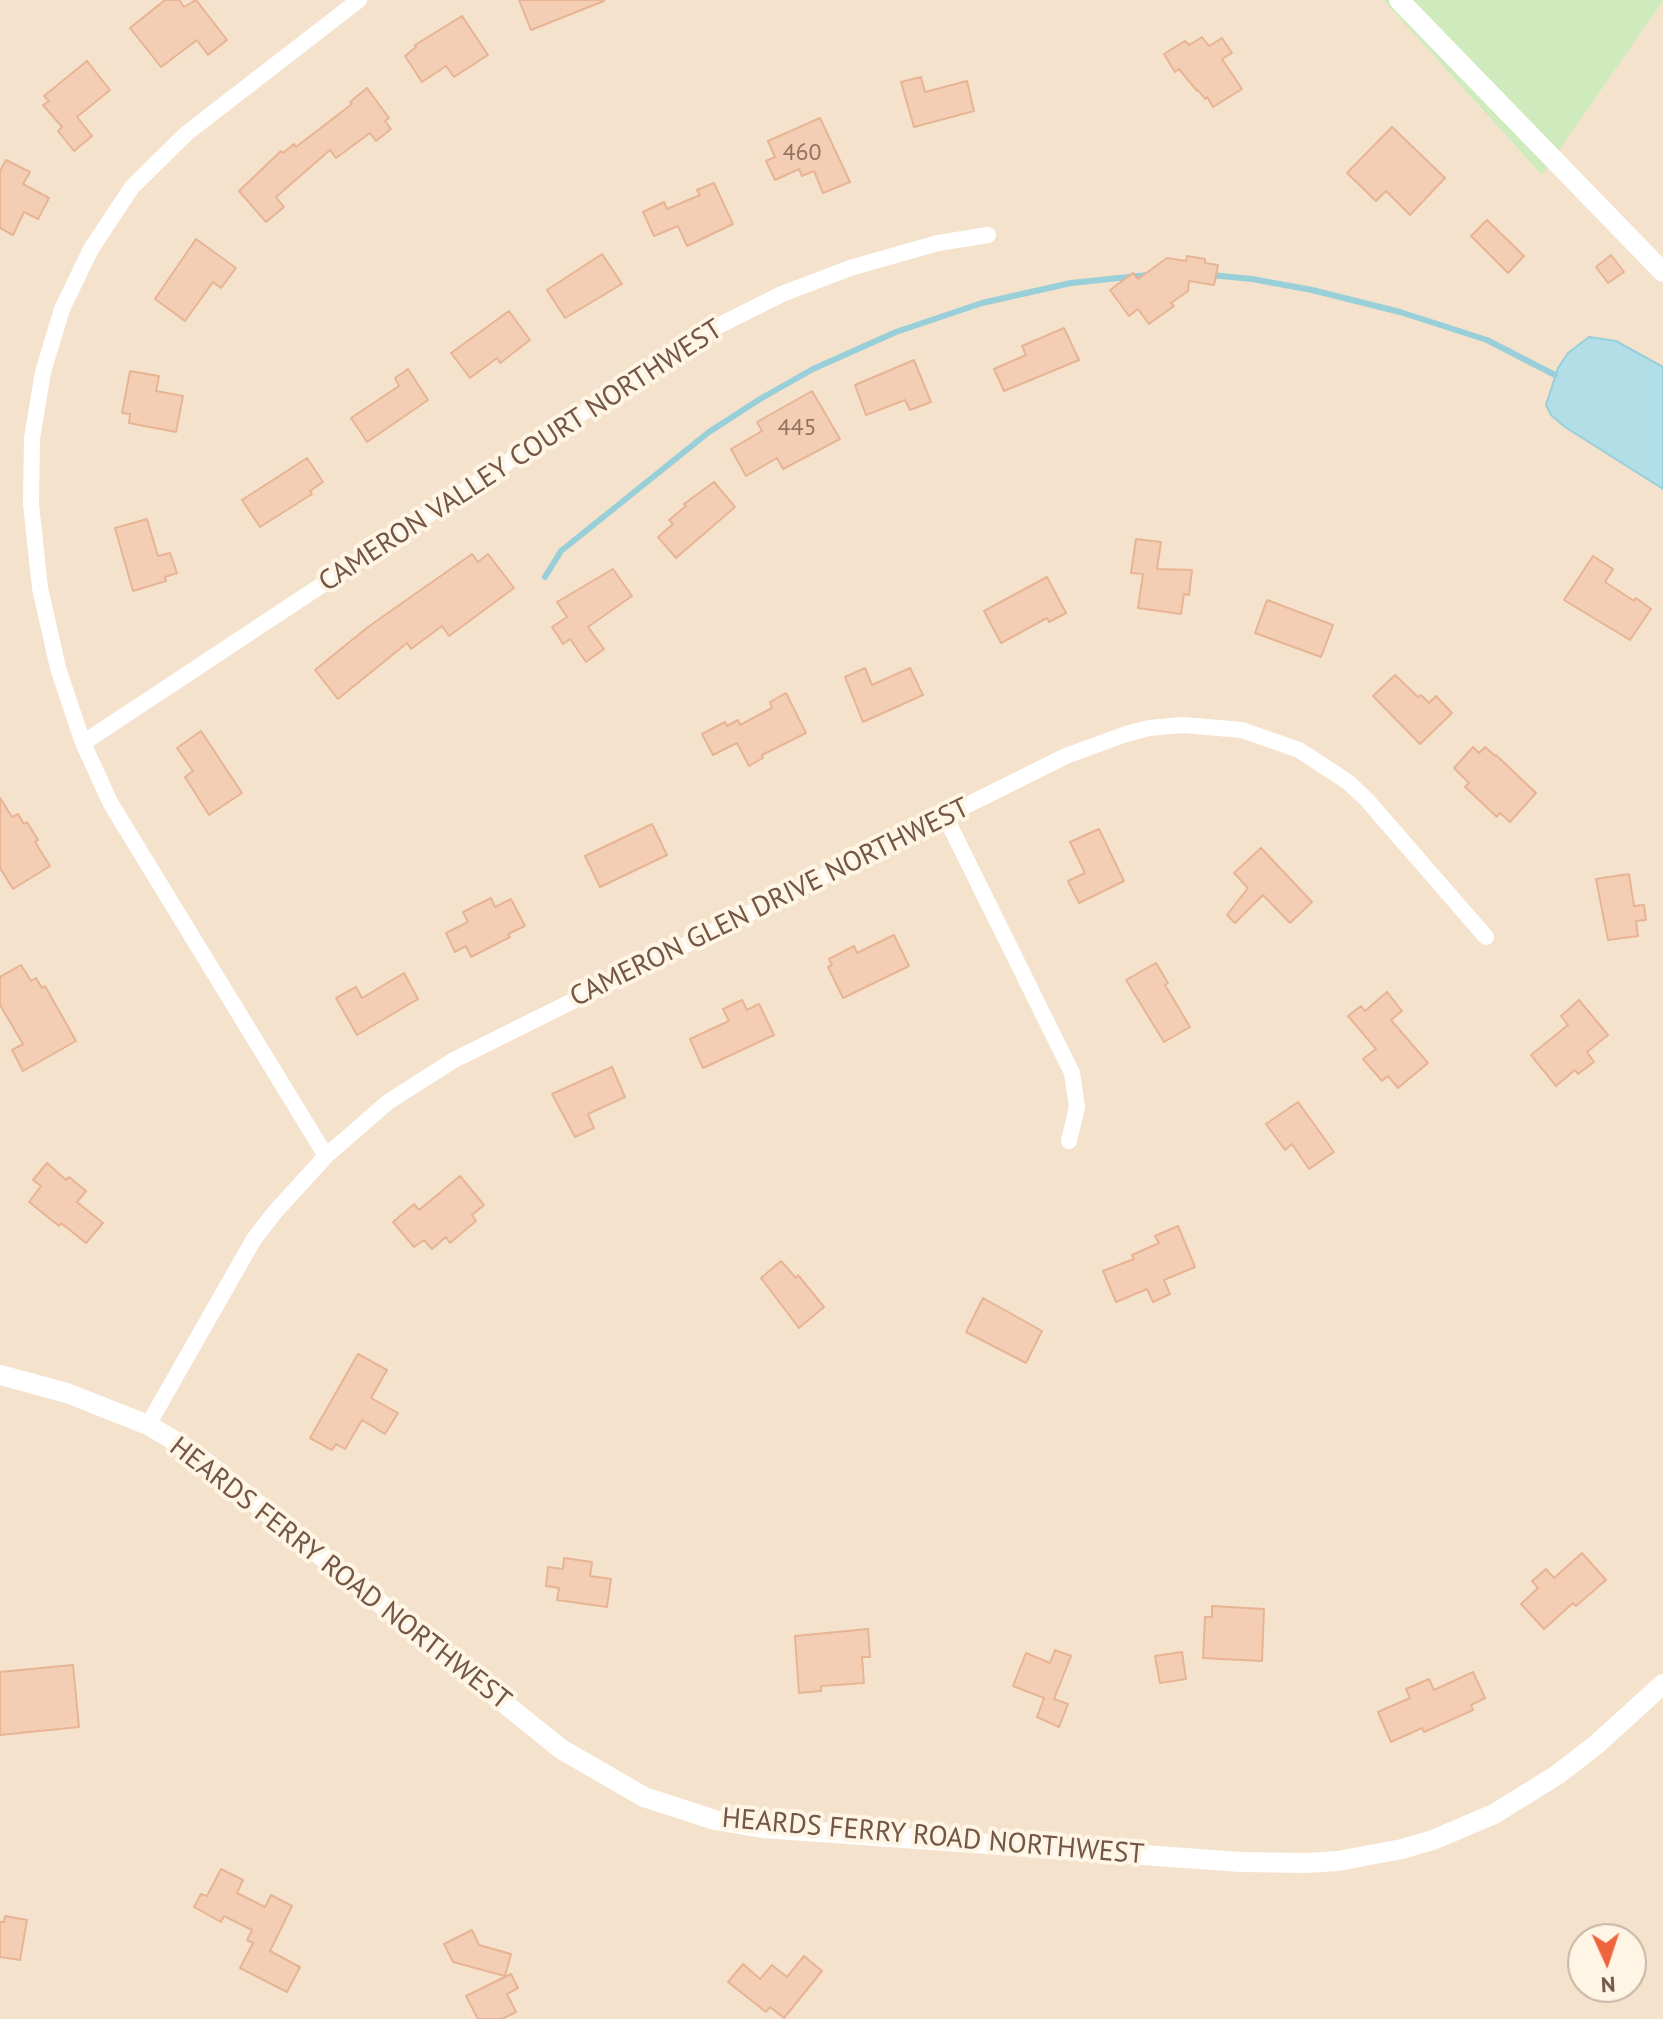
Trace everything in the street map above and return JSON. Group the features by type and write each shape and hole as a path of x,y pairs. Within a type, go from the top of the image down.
{"street":[{"path":"326,1156 111,804 83,743 58,668 40,588 31,504 32,438 43,372 62,309 91,249 132,187 187,133 359,0"},
{"path":"1399,0 1663,272"},
{"name":"CAMERON VALLEY COURT NORTHWEST","path":"83,743 716,327 782,294 850,268 938,243 988,235"},
{"name":"CAMERON GLEN DRIVE NORTHWEST","path":"148,1425 254,1239 326,1156 388,1102 454,1060 1066,756 1126,734 1183,725 1242,730 1299,750 1348,782 1367,800 1486,937"},
{"path":"945,816 1072,1073 1077,1107 1069,1141"},
{"name":"HEARDS FERRY ROAD NORTHWEST","path":"0,1375 67,1393 148,1425 205,1462 561,1749 644,1797 715,1820 763,1828 1241,1862 1338,1861 1423,1843 1494,1814 1557,1775 1597,1744 1663,1684"}],"shaded area":[{"path":"0,0 1383,0 1542,175 1663,1 1663,2019 0,2019"}],"green space":[{"path":"1383,0 1663,0 1663,1 1542,175"}],"water":[{"path":"1589,337 1616,341 1663,367 1663,489 1565,427 1551,415 1546,405 1558,368 1568,353"}],"building":[{"path":"165,0 179,0 184,7 196,0 227,40 208,55 197,40 161,67 130,28"},
{"path":"519,0 604,0 604,1 531,30"},
{"path":"462,16 488,55 454,77 446,66 422,82 405,56 415,45"},
{"path":"1202,37 1209,46 1222,38 1232,53 1222,59 1242,89 1213,107 1179,69 1175,72 1164,54 1185,41 1189,45"},
{"path":"87,61 110,90 77,117 92,136 74,151 58,131 62,127 43,105 49,101 44,96"},
{"path":"921,77 925,92 967,81 974,111 914,127 901,82"},
{"path":"367,88 389,118 385,121 391,129 376,141 370,133 336,158 330,150 276,197 284,207 266,222 239,191 281,151 283,153 294,144 296,147 352,104 350,102"},
{"path":"820,118 850,182 823,193 814,171 802,176 799,169 775,180 766,161 775,157 768,141"},
{"path":"1392,127 1445,178 1410,215 1386,191 1376,201 1347,173"},
{"path":"6,160 30,172 23,184 49,198 38,219 24,212 13,235 0,228 0,171"},
{"path":"714,183 733,224 687,246 678,226 654,236 643,212 664,202 667,209 700,195 697,190"},
{"path":"1487,220 1524,256 1508,273 1471,236"},
{"path":"196,239 236,268 221,288 213,282 185,321 155,299"},
{"path":"602,254 622,284 565,318 547,290"},
{"path":"1611,255 1624,272 1608,283 1596,267"},
{"path":"1187,256 1218,265 1214,285 1189,281 1188,291 1171,303 1174,306 1149,324 1138,309 1129,316 1110,290 1133,273 1138,279 1167,258 1186,261"},
{"path":"509,311 530,340 500,363 497,358 470,378 451,353"},
{"path":"1064,328 1079,360 1004,391 994,369 1026,355 1022,346"},
{"path":"914,360 931,402 910,410 905,400 866,415 855,385"},
{"path":"408,369 428,400 367,442 351,418 399,386 395,378"},
{"path":"130,371 159,376 156,391 183,396 176,432 129,423 130,414 122,413"},
{"path":"812,391 840,439 783,469 777,458 746,476 731,449 762,431 757,422"},
{"path":"307,458 323,482 310,491 312,494 260,527 242,500"},
{"path":"714,482 735,507 676,558 658,537 673,524 669,520 686,506 684,504"},
{"path":"147,519 158,556 170,553 177,573 165,577 166,581 133,591 115,528"},
{"path":"1136,539 1161,542 1157,569 1192,570 1189,595 1184,594 1181,614 1138,608 1143,574 1131,573"},
{"path":"472,554 478,562 488,554 514,588 449,636 442,626 411,649 407,643 338,699 315,670 368,627"},
{"path":"1593,556 1613,569 1605,582 1651,609 1630,640 1564,600"},
{"path":"613,569 632,596 588,627 604,649 586,662 570,639 563,644 552,627 567,617 557,602"},
{"path":"1047,577 1066,613 1049,622 1047,618 1001,643 984,611"},
{"path":"1267,600 1333,625 1321,657 1255,633"},
{"path":"865,668 872,685 910,668 923,695 863,722 845,677"},
{"path":"1395,675 1418,697 1421,695 1429,703 1436,696 1452,713 1420,744 1373,696"},
{"path":"786,693 806,733 762,755 763,758 749,766 737,743 713,755 702,734 725,722 727,726 738,720 740,725 772,708 770,702"},
{"path":"201,731 242,793 209,815 185,777 193,771 177,748"},
{"path":"1473,747 1479,753 1485,747 1496,755 1536,793 1510,822 1500,813 1497,817 1465,787 1469,783 1454,768"},
{"path":"0,798 12,817 18,814 24,824 27,822 50,866 13,889 0,868"},
{"path":"652,824 667,855 600,887 585,856"},
{"path":"1099,829 1124,881 1079,903 1068,881 1085,873 1070,842"},
{"path":"1261,848 1312,902 1290,923 1263,895 1235,923 1227,915 1248,888 1234,873"},
{"path":"1629,874 1634,906 1644,905 1646,920 1636,921 1638,936 1608,940 1596,879"},
{"path":"491,898 495,907 511,899 525,926 471,957 466,946 455,952 446,933 468,922 463,912"},
{"path":"894,935 909,966 843,998 828,967 832,965 829,959 854,946 857,953"},
{"path":"1156,963 1190,1027 1164,1042 1126,980"},
{"path":"21,965 31,981 36,978 42,988 45,986 76,1041 23,1071 12,1050 23,1044 0,1005 0,977"},
{"path":"404,973 418,999 357,1035 336,998 356,987 362,998"},
{"path":"1387,992 1402,1011 1391,1020 1428,1063 1398,1088 1388,1076 1382,1081 1363,1059 1376,1049 1348,1016 1361,1006 1365,1011"},
{"path":"742,1000 747,1010 759,1004 774,1035 703,1068 690,1039 729,1021 723,1009"},
{"path":"1579,1000 1608,1035 1587,1052 1594,1062 1578,1074 1575,1070 1556,1086 1531,1055 1568,1025 1561,1016"},
{"path":"612,1067 625,1097 588,1114 594,1128 575,1137 552,1094"},
{"path":"1298,1102 1334,1152 1309,1169 1292,1144 1285,1150 1266,1124"},
{"path":"47,1163 66,1180 69,1177 86,1191 77,1202 103,1223 86,1243 29,1202 41,1186 33,1180"},
{"path":"460,1176 484,1205 472,1215 476,1221 450,1243 446,1237 432,1249 424,1240 414,1247 393,1222 414,1204 419,1210"},
{"path":"1178,1226 1195,1267 1164,1280 1170,1294 1153,1302 1147,1289 1116,1302 1103,1271 1134,1259 1132,1255 1159,1243 1155,1236"},
{"path":"781,1261 796,1278 798,1275 824,1307 799,1328 761,1278"},
{"path":"983,1298 1042,1331 1026,1363 966,1332"},
{"path":"358,1354 387,1370 371,1398 398,1413 385,1434 362,1420 345,1449 336,1444 332,1450 310,1438"},
{"path":"1582,1553 1606,1580 1576,1606 1573,1603 1544,1629 1521,1604 1538,1588 1532,1581 1546,1569 1554,1578"},
{"path":"564,1558 592,1562 590,1576 611,1579 607,1607 557,1600 559,1588 546,1586 548,1567 563,1569"},
{"path":"1212,1606 1264,1609 1262,1661 1203,1658 1205,1617 1212,1617"},
{"path":"868,1629 870,1657 862,1657 864,1683 821,1686 821,1691 799,1693 795,1636"},
{"path":"1055,1650 1071,1656 1054,1699 1068,1704 1059,1727 1037,1717 1044,1698 1013,1686 1026,1653 1050,1663"},
{"path":"1182,1652 1186,1679 1160,1683 1155,1656"},
{"path":"73,1665 79,1727 0,1735 0,1672"},
{"path":"1473,1672 1485,1698 1471,1705 1473,1710 1424,1732 1422,1728 1391,1742 1378,1712 1410,1698 1406,1689 1429,1679 1434,1690"},
{"path":"221,1869 243,1880 237,1893 265,1907 271,1895 292,1906 270,1951 300,1967 287,1992 240,1968 253,1943 247,1940 252,1930 224,1916 221,1922 194,1907 201,1894 207,1896"},
{"path":"5,1916 27,1920 20,1960 0,1957 0,1922 4,1922"},
{"path":"472,1930 479,1945 511,1954 505,1976 453,1962 444,1944"},
{"path":"804,1956 822,1971 784,2018 770,2007 766,2012 728,1982 743,1964 760,1979 772,1965 787,1977"},
{"path":"511,1974 518,1988 507,1994 516,2012 502,2019 478,2019 466,1996"}],"waterway":[{"path":"545,577 561,551 709,432 813,369 896,332 982,303 1071,283 1148,275"},
{"path":"1211,275 1312,290 1400,312 1487,340 1555,375"}]}
